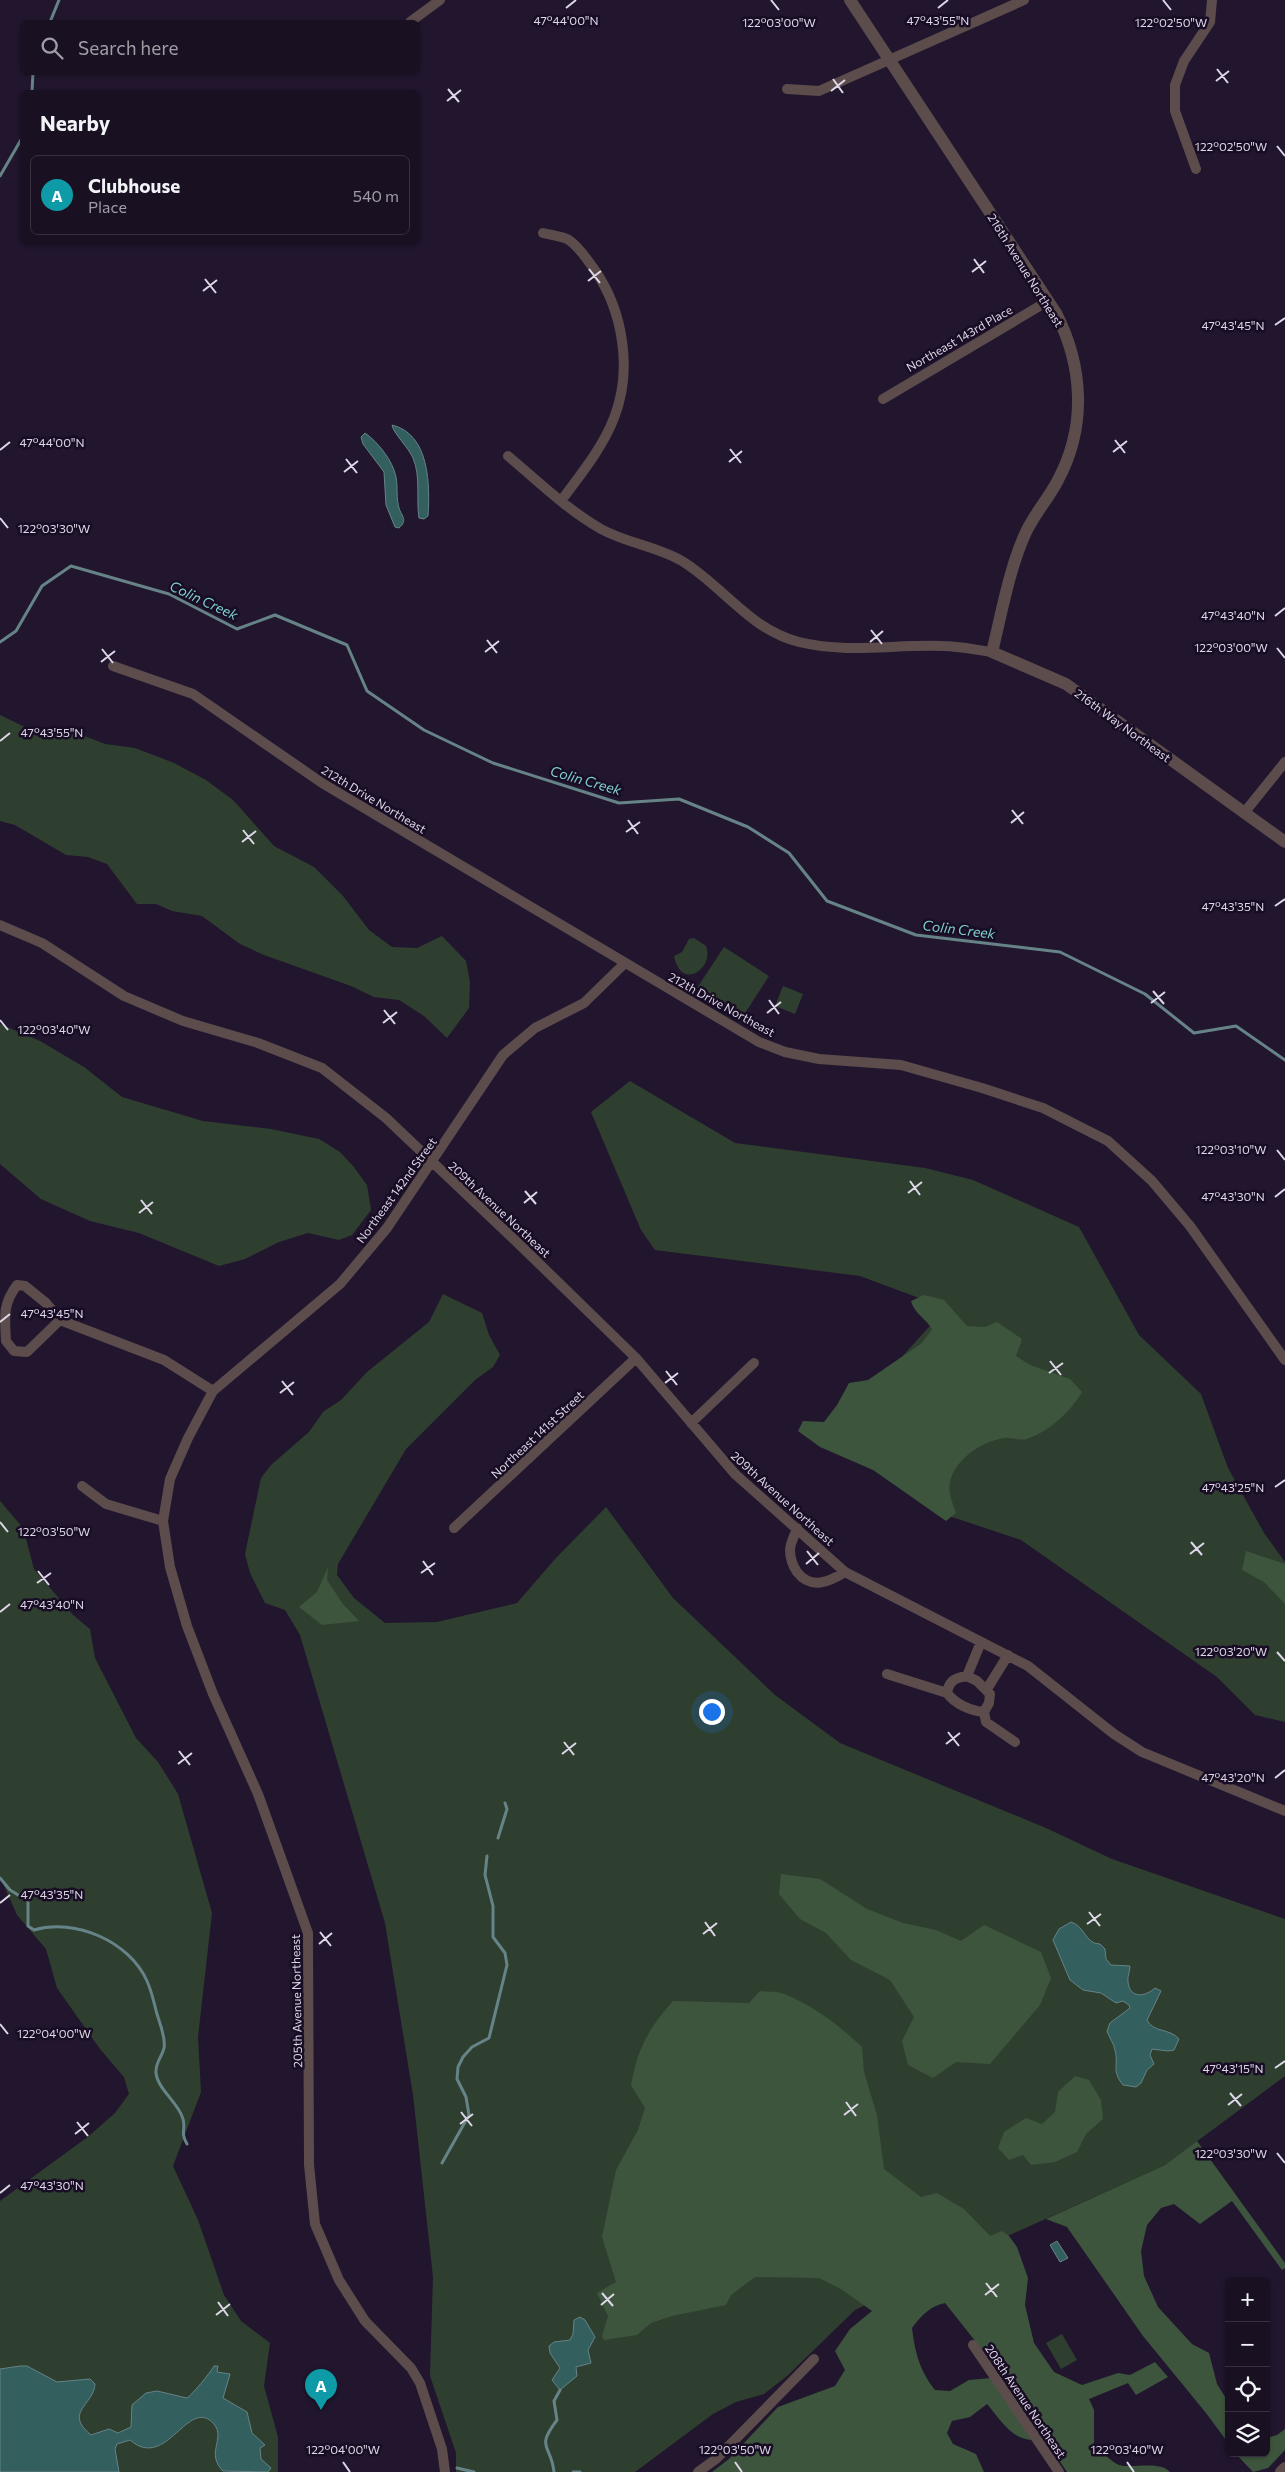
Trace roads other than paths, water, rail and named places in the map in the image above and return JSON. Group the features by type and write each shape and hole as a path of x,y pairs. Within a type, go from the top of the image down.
{"street":[{"path":"413,20 440,0"},
{"name":"216th Avenue Northeast","path":"850,0 1048,301 1062,325 1076,370 1078,404 1077,425 1073,444 1059,480 1027,530 1020,547 992,652"},
{"path":"787,89 819,91 1024,0"},
{"path":"1196,169 1175,111 1175,85 1184,61 1210,22 1212,0"},
{"path":"543,234 567,239 581,250 603,282 620,325 624,372 615,416 600,448 560,501"},
{"name":"Northeast 143rd Place","path":"884,399 1048,301"},
{"name":"216th Way Northeast","path":"508,456 560,501 602,529 680,560 713,583 749,618 766,629 797,642 833,649 877,650 943,646 992,652 1066,684 1285,842"},
{"name":"212th Drive Northeast","path":"113,666 193,694 322,783 759,1042 786,1052 819,1059 901,1065 1043,1108 1108,1141 1152,1180 1183,1219 1285,1360"},
{"path":"1244,813 1285,762"},
{"name":"209th Avenue Northeast","path":"0,925 42,943 124,996 183,1021 258,1043 322,1068 386,1118 636,1358 735,1474 845,1572 1028,1666 1114,1734 1142,1752 1285,1811"},
{"name":"Northeast 142nd Street","path":"163,1521 170,1479 188,1438 213,1391 340,1284 387,1228 504,1055 535,1028 584,1003 625,963"},
{"path":"60,1320 27,1352 14,1351 6,1341 5,1315 8,1297 17,1285 25,1286 46,1303 60,1320 164,1360 213,1391"},
{"name":"Northeast 141st Street","path":"454,1528 636,1358"},
{"path":"691,1424 754,1363"},
{"path":"82,1486 106,1504 163,1521"},
{"name":"205th Avenue Northeast","path":"163,1521 170,1567 187,1626 213,1694 258,1794 308,1933 309,2165 316,2224 339,2280 365,2321 411,2368 420,2383 442,2449 444,2472"},
{"path":"797,1528 790,1550 792,1566 802,1578 814,1584 831,1581 845,1572"},
{"path":"967,1676 981,1642"},
{"path":"1008,1655 987,1689 989,1703 984,1712 986,1722 1015,1742"},
{"path":"887,1674 947,1693 951,1699 975,1711 984,1712"},
{"path":"947,1693 949,1684 955,1678 967,1676 987,1689"},
{"name":"208th Avenue Northeast","path":"973,2345 1059,2472"},
{"path":"698,2472 722,2453 814,2359"},
{"path":"1281,2472 1285,2468"}],"waterway":[{"path":"51,20 59,0"},
{"path":"32,90 33,75"},
{"path":"0,176 20,141"},
{"name":"Colin Creek","path":"0,642 16,631 42,586 71,566 169,594 237,629 275,615 347,645 367,691 424,730 493,763 619,803 679,799 748,827 789,853 827,901 916,935 1060,952 1145,994 1194,1033 1236,1026 1285,1060"},
{"path":"498,1838 507,1809 505,1803"},
{"path":"442,2163 469,2115 466,2097 457,2079 458,2067 463,2057 472,2047 489,2038 507,1965 505,1953 493,1937 493,1906 485,1875 487,1856"},
{"path":"0,1878 10,1890 28,1901 28,1926 34,1930 50,1927 83,1930 114,1944 128,1954 139,1967 150,1989 163,2035 164,2048 156,2073 160,2085 181,2113 184,2123 184,2137 187,2144"},
{"path":"554,2472 546,2442 550,2429 557,2420 554,2401 560,2390"},
{"path":"457,2468 474,2472"},
{"path":"573,2472 580,2472"}],"place":[{"name":"Clubhouse","path":"321,2410"}]}
